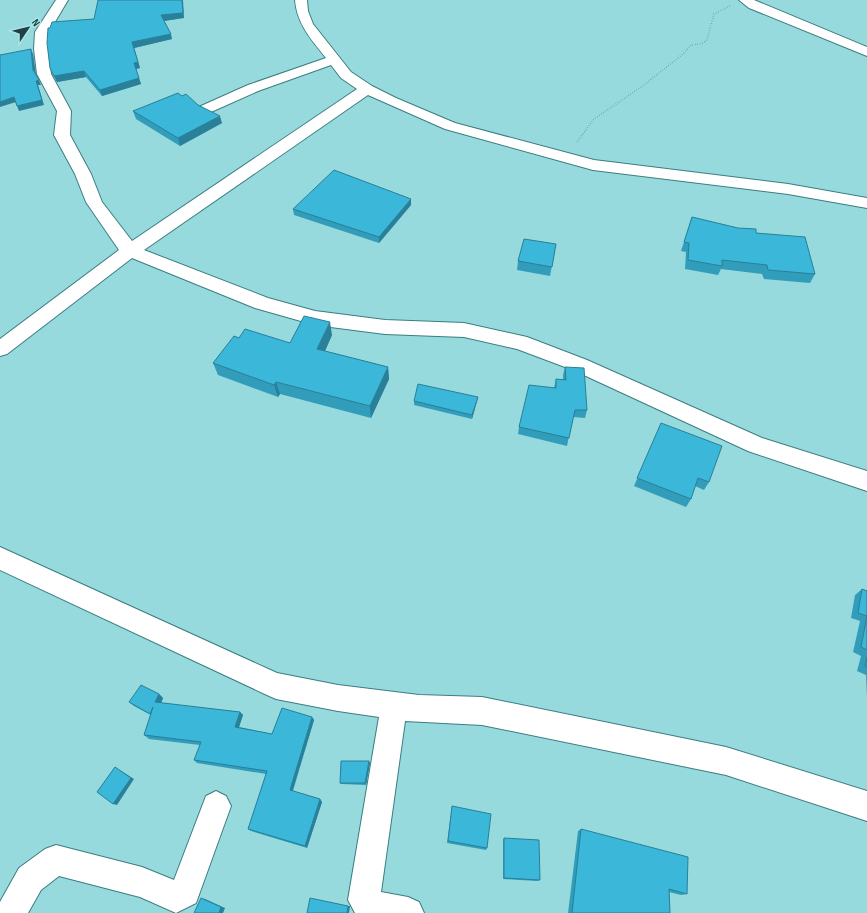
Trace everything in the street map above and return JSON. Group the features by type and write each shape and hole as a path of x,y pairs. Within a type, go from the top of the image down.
{"street":[{"path":"62,0 42,32 41,49 44,74 64,111 62,135 83,174 94,202 117,236 130,251 262,304 315,318 386,327 464,330 520,342 580,365 756,445 867,481"},
{"path":"301,0 302,11 307,25 346,75 367,89 391,102 450,126 593,165 788,189 867,203"},
{"path":"739,2 753,5 867,52"},
{"path":"206,109 271,81 333,60"},
{"path":"4,340 130,251 367,89"},
{"path":"0,558 276,686 338,698 394,706 419,709 482,711 726,761 867,806"},
{"path":"394,706 364,900 370,906 408,913"},
{"path":"11,913 30,879 56,860 142,882 176,897 185,892 216,806"}],"path":[{"path":"560,156 581,140 594,119 644,85 683,54 691,45 701,44 707,40 714,14 739,2"}],"building":[{"path":"98,0 182,0 183,13 161,15 171,34 132,42 138,62 134,63 139,78 100,90 84,71 54,76 50,68 47,43 48,28 50,28 52,22 94,19"},
{"path":"31,49 33,70 39,80 36,81 42,100 17,106 14,97 0,102 0,55"},
{"path":"178,93 182,96 186,94 198,105 220,116 178,138 133,111"},
{"path":"334,170 411,199 379,237 293,209"},
{"path":"692,217 738,228 756,229 756,233 805,237 815,274 768,270 767,265 722,260 722,266 688,260 689,243 684,242"},
{"path":"524,239 556,244 552,267 518,261"},
{"path":"304,316 330,322 317,349 388,367 370,406 276,382 274,385 213,363 234,336 239,338 245,329 290,343"},
{"path":"565,367 584,368 587,410 575,410 569,438 519,427 529,385 556,388 556,379 566,380"},
{"path":"418,384 478,397 472,415 414,401"},
{"path":"661,423 722,446 709,482 698,478 691,499 637,478"},
{"path":"862,589 867,591 867,616 858,613"},
{"path":"867,616 867,650 861,647"},
{"path":"141,685 159,694 155,702 240,712 235,727 272,734 282,708 312,717 290,790 320,799 305,846 248,829 267,771 194,760 201,742 144,735 153,707 150,714 129,702"},
{"path":"341,761 369,761 365,783 340,783"},
{"path":"115,767 131,778 113,804 97,792"},
{"path":"452,806 491,814 487,848 448,841"},
{"path":"581,829 688,857 687,894 669,889 670,913 572,913"},
{"path":"504,838 539,840 540,880 504,878"},
{"path":"201,898 221,907 219,913 194,913"},
{"path":"310,898 348,906 347,913 307,913"}]}
